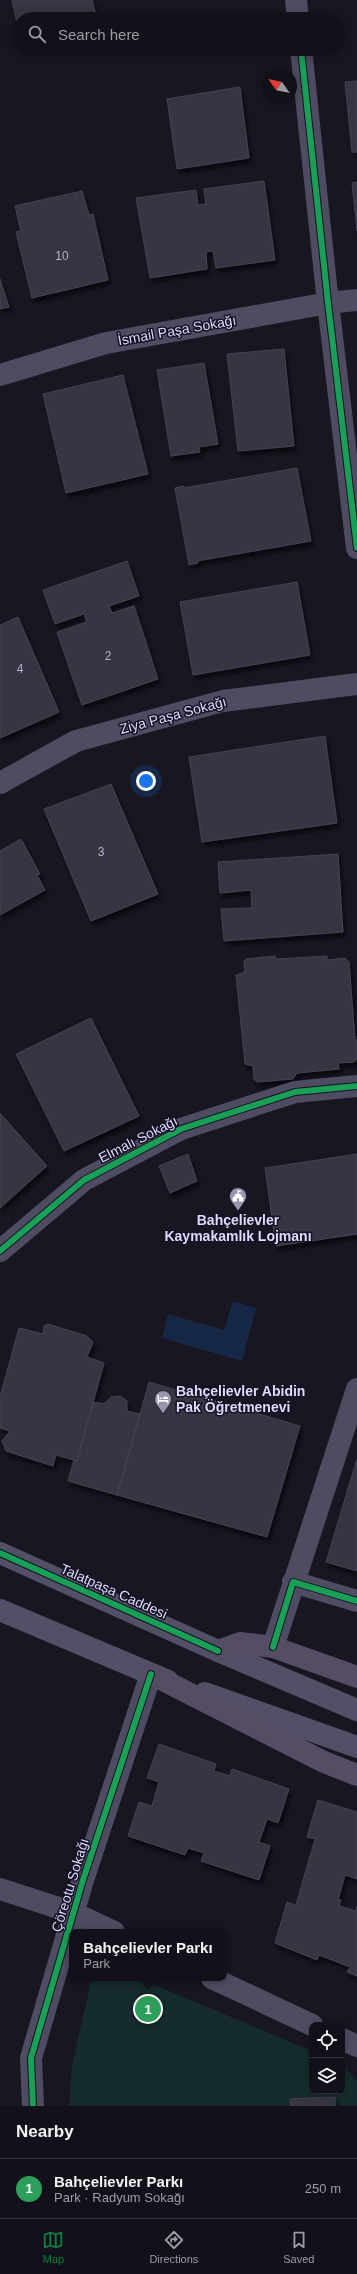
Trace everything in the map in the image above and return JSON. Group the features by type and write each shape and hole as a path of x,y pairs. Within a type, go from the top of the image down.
{"main road":[{"name":"Talatpaşa Caddesi","path":"0,1553 218,1651 357,1710"},
{"path":"0,1610 151,1674 357,1747"},
{"path":"218,1651 240,1643 273,1647 357,1677"},
{"path":"151,1674 324,1762 357,1775"}],"street":[{"path":"296,0 297,12"},
{"path":"302,56 328,303 357,548"},
{"name":"İsmail Paşa Sokağı","path":"0,375 106,343 328,303 357,300"},
{"name":"Ziya Paşa Sokağı","path":"0,782 76,741 215,703 357,684"},
{"name":"Elmalı Sokağı","path":"0,1251 84,1180 181,1129 295,1092 357,1086"},
{"path":"273,1647 357,1389"},
{"path":"293,1582 357,1601"},
{"name":"Çöreotu Sokağı","path":"69,1929 151,1674"},
{"path":"0,1889 74,1913 108,1929"},
{"name":"Çöreotu Sokağı","path":"33,2106 31,2058 69,1930"},
{"path":"218,1981 309,2024"},
{"path":"345,2040 357,2046"}],"green space":[{"path":"91,1981 145,1981 309,2050 309,2094 345,2094 345,2067 357,2081 357,2106 69,2106 72,2065"}],"water":[{"path":"233,1301 256,1308 242,1361 162,1338 168,1314 224,1330"}],"building":[{"path":"12,0 92,0 95,12 15,12"},
{"path":"357,81 357,152 352,152 345,82"},
{"path":"240,87 249,158 177,169 167,99"},
{"path":"264,181 275,260 216,268 213,251 206,252 207,269 150,278 136,198 196,190 198,205 206,204 204,189"},
{"path":"357,182 357,231 352,183"},
{"path":"82,191 89,215 93,214 108,280 32,298 16,232 21,231 15,206"},
{"path":"0,279 9,307 0,309"},
{"path":"284,349 294,446 238,451 227,354"},
{"path":"204,363 218,444 199,447 200,452 171,456 157,370"},
{"path":"123,375 148,474 66,493 43,394"},
{"path":"297,468 311,541 197,561 198,563 189,565 175,488 184,486 184,488"},
{"path":"127,561 139,596 109,606 112,613 134,606 158,679 82,705 57,632 87,622 84,614 55,624 43,590"},
{"path":"297,582 310,655 193,675 180,602"},
{"path":"18,617 59,712 0,738 0,625"},
{"path":"325,736 337,823 202,842 189,757"},
{"path":"111,784 158,894 91,921 44,809"},
{"path":"21,839 40,874 37,875 45,890 0,915 0,851"},
{"path":"338,854 343,932 224,941 221,909 252,908 251,890 220,893 218,862"},
{"path":"275,956 277,959 327,956 327,960 345,958 349,962 355,1040 357,1040 357,1059 354,1062 338,1063 339,1069 297,1073 293,1079 257,1082 254,1079 253,1066 245,1064 236,975 245,972 244,961 246,959"},
{"path":"91,1018 139,1116 64,1151 16,1054"},
{"path":"0,1113 47,1166 0,1208"},
{"path":"188,1154 197,1181 170,1193 159,1166"},
{"name":"Bahçelievler Kaymakamlık Lojmanı","path":"357,1154 357,1234 276,1246 265,1168"},
{"path":"48,1324 87,1336 93,1342 87,1357 104,1363 77,1461 56,1455 53,1466 6,1451 2,1441 10,1431 0,1428 0,1397 19,1328 43,1334 44,1326"},
{"path":"149,1382 300,1426 267,1537 117,1495"},
{"path":"120,1396 127,1401 127,1411 140,1414 117,1495 68,1481 74,1460 77,1461 93,1402 104,1404 111,1397"},
{"path":"357,1459 357,1571 326,1562"},
{"path":"159,1744 216,1764 214,1771 230,1776 232,1769 289,1789 278,1823 267,1819 259,1842 270,1846 259,1880 201,1861 204,1853 188,1848 185,1855 128,1836 139,1802 152,1806 159,1782 147,1778"},
{"path":"318,1800 357,1812 357,1879 345,1875 338,1900 341,1900 339,1906 356,1911 357,1906 357,1976 347,1972 350,1967 319,1955 317,1960 275,1943 287,1902 296,1905 315,1839 307,1837"},
{"path":"335,2097 335,2106 291,2106 290,2099"}],"cycle path":[{"path":"302,56 328,303 357,548"},
{"path":"0,1251 84,1180 181,1129 295,1092 357,1086"},
{"path":"0,1553 218,1651"},
{"path":"273,1647 293,1582 357,1601"},
{"path":"33,2106 31,2058 83,1880 151,1674"}],"place":[{"name":"Bahçelievler Kaymakamlık Lojmanı","path":"238,1211"},
{"name":"Bahçelievler Abidin Pak Öğretmenevi","path":"163,1414"},
{"name":"Bahçelievler Parkı","path":"148,2009"}]}
